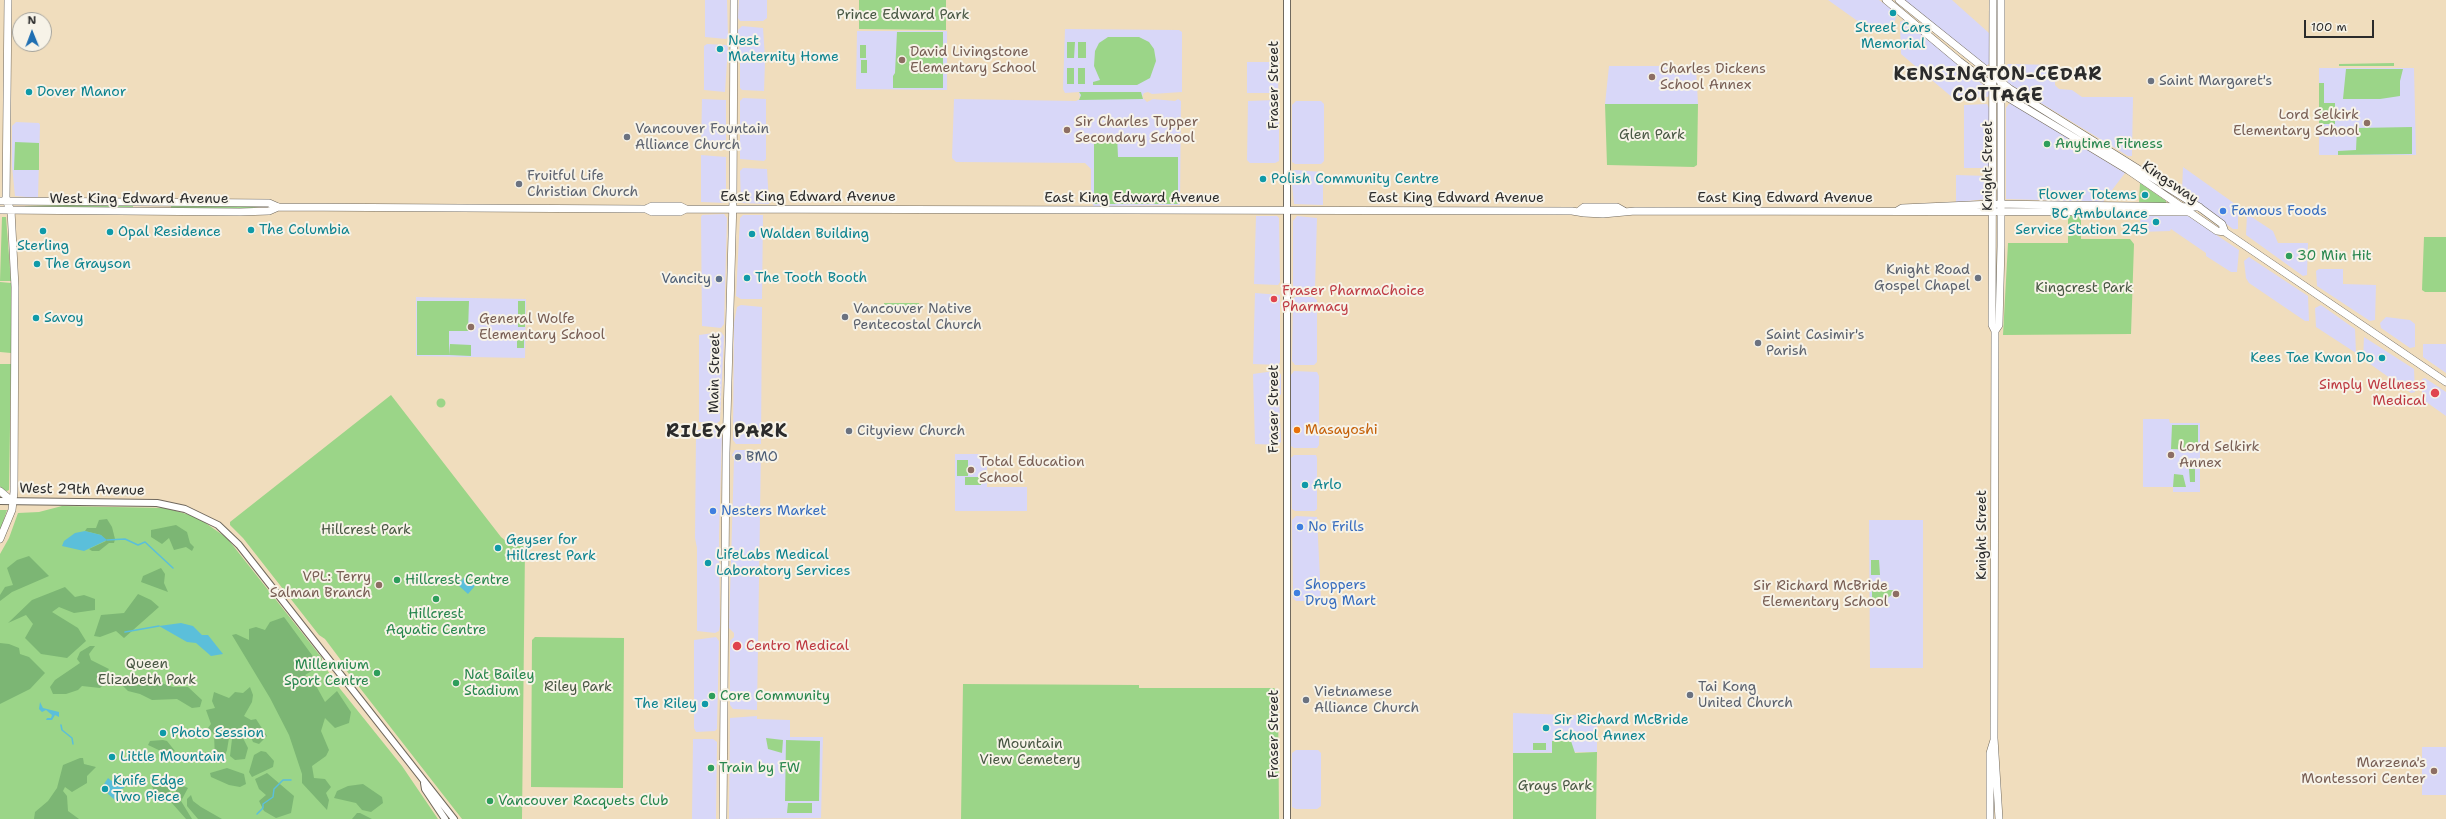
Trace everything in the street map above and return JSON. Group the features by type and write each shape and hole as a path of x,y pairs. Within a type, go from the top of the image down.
{"main road":[{"path":"0,210 3,201 8,0"},
{"name":"Main Street","path":"723,819 727,439 733,210 734,0"},
{"name":"Kingsway","path":"1886,0 1994,87 2122,166 2217,232 2226,232"},
{"name":"Kingsway","path":"1899,0 2002,83 2199,207 2222,224 2226,232 2446,382"},
{"name":"Knight Street","path":"1993,0 1994,87 1992,325 1995,331 1994,738 1999,819"},
{"name":"Knight Street","path":"1995,331 1999,325 2002,208 2002,83 2000,0"},
{"path":"0,538 14,502 15,291 11,210 3,201"},
{"name":"West King Edward Avenue","path":"3,201 269,203 278,207 533,208"},
{"name":"West King Edward Avenue","path":"0,210 240,212 269,211 278,207"},
{"name":"East King Edward Avenue","path":"533,208 646,209 652,212 680,212 686,209 1579,211 1584,207 1603,207 1617,208 1624,211 1897,211 1903,213 1993,208 2199,207"},
{"name":"East King Edward Avenue","path":"2002,208 2190,212"},
{"path":"0,491 14,502"},
{"name":"Knight Street","path":"1990,819 1990,753 1994,738"}],"street":[{"name":"Fraser Street","path":"1287,0 1287,819"},
{"name":"West 29th Avenue","path":"0,501 165,504 189,510 209,519 239,544 424,784"},
{"path":"424,784 425,789 445,819"},
{"path":"424,784 429,787 454,819"}],"shaded area":[{"path":"705,0 727,0 728,36 726,39 705,37"},
{"path":"739,0 767,0 767,18 763,21 740,21 738,18"},
{"path":"1828,0 1879,0 1897,13 1893,28 1866,27"},
{"path":"1904,0 1952,0 1989,33 1989,64 1986,66"},
{"path":"1904,20 1987,88 1990,92 1988,97 1953,98 1901,54 1900,22"},
{"path":"742,26 763,28 765,58 740,57 738,30"},
{"name":"Sir Charles Tupper Secondary School","path":"1065,29 1179,30 1182,32 1182,92 1152,94 1148,92 1144,93 1142,97 1147,102 1153,99 1175,101 1178,99 1181,101 1180,205 1094,206 1091,202 1091,169 1085,163 956,162 952,158 954,99 1076,101 1080,99 1079,92 1065,93 1063,89"},
{"name":"David Livingstone Elementary School","path":"857,31 947,31 947,90 856,89"},
{"path":"707,44 726,45 728,47 725,92 704,90 704,46"},
{"path":"743,61 765,62 764,91 742,90 740,88 740,63"},
{"path":"1247,62 1279,62 1278,93 1247,93"},
{"path":"2008,64 2055,65 2055,85 2059,89 2072,90 2082,97 2133,97 2132,156 2128,156 2008,83 2006,79 2006,66"},
{"name":"Charles Dickens School Annex","path":"1609,66 1696,66 1698,104 1605,104"},
{"name":"Lord Selkirk Elementary School","path":"2319,68 2414,68 2416,155 2319,155"},
{"path":"743,98 766,99 766,159 764,161 740,159 740,101"},
{"path":"702,99 726,100 726,150 701,150"},
{"path":"1275,100 1279,104 1279,161 1275,163 1250,163 1247,160 1248,101"},
{"path":"1296,101 1321,101 1324,104 1324,161 1321,164 1295,164 1292,162 1292,105"},
{"path":"1987,104 1989,108 1989,166 1986,168 1964,168 1964,105"},
{"path":"2009,104 2012,104 2125,173 2103,202 2006,199 2006,108"},
{"path":"16,122 39,123 40,125 38,198 15,196 12,166 12,126"},
{"path":"701,155 726,157 726,203 701,202"},
{"path":"2183,167 2238,206 2238,229 2233,229 2182,191"},
{"path":"743,168 767,169 769,204 741,203 740,171"},
{"path":"1294,170 1323,172 1323,205 1294,204 1291,174"},
{"path":"1956,175 1987,176 1988,199 1956,202"},
{"path":"724,214 727,218 724,324 721,328 702,326 701,217 702,215"},
{"path":"2141,214 2185,214 2239,250 2237,272 2231,272 2206,256 2206,253 2171,229 2170,231 2139,232"},
{"path":"2247,214 2273,231 2278,243 2308,243 2307,275 2303,276 2246,235"},
{"path":"743,215 763,215 762,299 741,299 736,296 740,218"},
{"path":"1256,216 1277,216 1279,218 1280,282 1278,285 1254,284"},
{"path":"1297,216 1317,218 1315,289 1293,287 1293,221"},
{"path":"2249,257 2308,296 2309,321 2305,321 2249,283 2246,278 2244,261"},
{"path":"2319,269 2343,269 2343,284 2376,285 2375,320 2370,321 2317,286 2316,271"},
{"path":"1255,293 1280,295 1280,362 1278,365 1253,364"},
{"name":"General Wolfe Elementary School","path":"416,297 526,299 525,358 416,356"},
{"path":"1295,297 1313,297 1317,300 1317,362 1314,365 1295,365 1292,361 1293,299"},
{"path":"741,305 762,307 761,444 736,444 733,440 734,323 737,307"},
{"path":"2321,305 2355,329 2356,353 2316,327 2315,308"},
{"path":"2386,317 2410,320 2415,324 2415,347 2410,348 2381,328 2380,323"},
{"path":"721,332 724,336 720,421 717,423 699,422 699,335"},
{"path":"2364,337 2414,369 2415,392 2411,393 2363,359"},
{"path":"2423,344 2446,344 2446,373 2423,357"},
{"path":"1279,371 1281,375 1281,394 1279,397 1281,442 1278,445 1255,444 1253,374"},
{"path":"1294,371 1317,372 1319,376 1319,445 1317,448 1294,448 1291,446 1291,375"},
{"path":"2425,378 2446,392 2446,416 2422,399 2422,379"},
{"name":"Lord Selkirk Annex","path":"2143,419 2169,419 2170,423 2200,423 2200,492 2173,492 2173,487 2143,487"},
{"path":"715,428 720,429 722,432 719,536 720,625 719,631 715,633 697,631 697,548 695,538 696,433 697,430"},
{"path":"735,450 761,450 757,710 733,709 730,705 730,641 734,637 734,633 729,628 734,459 732,455"},
{"name":"Total Education School","path":"955,454 987,454 987,487 1027,487 1027,511 955,511"},
{"name":"Arlo","path":"1294,455 1316,455 1317,509 1315,511 1295,511 1292,509 1291,458"},
{"path":"1296,516 1317,517 1321,599 1317,601 1296,601 1293,598 1292,520"},
{"name":"Sir Richard McBride Elementary School","path":"1869,520 1923,520 1923,668 1870,668"},
{"path":"716,637 719,641 717,729 715,731 696,732 694,728 694,640"},
{"path":"1513,713 1597,716 1597,752 1513,753"},
{"path":"757,716 757,719 790,720 790,737 823,737 821,818 729,819 730,718"},
{"path":"693,739 713,739 717,742 716,819 692,819"},
{"name":"Marzena's Montessori Center","path":"2422,747 2446,747 2446,795 2422,795"},
{"path":"1296,750 1318,750 1321,753 1321,806 1317,809 1296,809 1292,807 1292,753"}],"green space":[{"name":"Prince Edward Park","path":"859,0 946,0 946,30 859,29"},
{"path":"897,32 943,32 943,88 893,88"},
{"path":"1108,37 1139,37 1149,42 1154,49 1156,61 1150,78 1137,85 1093,85 1093,82 1100,80 1094,66 1095,51 1099,43"},
{"path":"1067,42 1075,42 1074,58 1067,58"},
{"path":"1078,42 1086,42 1086,58 1078,58"},
{"path":"860,45 866,45 866,58 860,58"},
{"path":"861,60 867,60 867,73 861,73"},
{"path":"2394,63 2394,66 2339,66 2339,64"},
{"path":"1067,68 1074,68 1074,84 1067,84"},
{"path":"1078,68 1085,68 1085,84 1078,84"},
{"path":"2346,69 2403,69 2400,81 2400,96 2380,99 2343,99"},
{"path":"2319,83 2324,83 2324,103 2335,103 2335,124 2319,124"},
{"path":"1079,92 1141,92 1143,99 1079,100 1081,95"},
{"name":"Glen Park","path":"1605,104 1698,104 1697,165 1694,167 1607,165"},
{"path":"2412,127 2412,154 2338,155 2338,151 2356,150 2357,128"},
{"path":"1094,135 1117,135 1118,157 1178,157 1178,204 1094,204"},
{"path":"15,142 39,143 39,170 14,170"},
{"path":"2140,183 2166,201 2166,203 2139,203"},
{"path":"104,204 133,205 133,209 25,208 25,206"},
{"path":"171,205 266,206 238,210 171,208"},
{"name":"Kingcrest Park","path":"2068,214 2081,214 2081,239 2130,239 2134,244 2131,334 2003,335 2008,243 2068,243"},
{"path":"2,217 6,217 11,281 0,281"},
{"path":"2424,237 2446,237 2446,292 2425,292 2422,290"},
{"path":"0,282 11,283 11,353 0,352"},
{"path":"417,301 469,301 468,331 449,331 449,355 417,355"},
{"path":"518,301 525,301 525,327 518,327"},
{"path":"884,303 919,303 920,309 884,309"},
{"path":"517,332 524,332 524,348 517,348"},
{"path":"450,344 471,345 471,356 449,355"},
{"path":"0,364 11,364 9,490 7,491 2,490 0,486"},
{"name":"Hillcrest Park","path":"391,395 501,537 512,546 522,545 525,548 522,819 462,819 342,665 343,663 325,639 319,635 243,538 230,525 230,522"},
{"path":"439,399 443,399 445,403 443,407 439,407 437,405 437,401"},
{"path":"2172,425 2198,425 2198,450 2171,449"},
{"path":"957,460 968,460 968,476 957,476"},
{"path":"2189,469 2195,469 2195,482 2190,482"},
{"path":"2174,474 2183,475 2186,487 2173,487"},
{"path":"965,477 981,477 981,485 965,485"},
{"name":"Queen Elizabeth Park","path":"62,506 166,508 197,517 227,538 322,658 322,662 337,685 402,766 438,819 0,819 0,554 9,538 18,513 39,512"},
{"path":"0,510 7,510 0,531"},
{"path":"107,519 112,527 115,539 114,543 109,543 99,551 92,551 89,549 106,541 101,535 85,531 87,528 96,528 99,520"},
{"path":"176,525 187,532 190,543 194,547 192,551 186,547 174,550 169,538 162,544 151,537 151,530"},
{"path":"29,556 49,576 12,592 0,601 0,595 5,587 13,585 7,568 17,560"},
{"path":"1871,560 1879,560 1880,575 1871,575"},
{"path":"161,568 165,574 164,583 168,592 141,582 143,576"},
{"path":"65,587 75,597 84,595 95,599 95,610 74,613 59,607 52,612 78,628 86,641 67,658 41,654 25,638 33,624 26,615 8,623 32,600"},
{"path":"1872,590 1893,590 1893,594 1886,599 1872,599"},
{"path":"138,594 151,600 159,607 124,638 116,631 100,637 94,636 101,615 124,613"},
{"path":"284,617 320,666 305,675 314,682 325,702 337,691 351,712 349,723 335,728 325,718 321,731 329,750 326,756 312,766 314,778 325,779 331,787 326,793 329,800 327,810 302,783 302,774 289,735 270,698 232,635 236,634 249,640 249,629 256,627 265,630 270,622"},
{"name":"Riley Park","path":"535,637 624,638 623,788 531,787 532,640"},
{"path":"0,643 9,644 19,648 20,654 29,657 45,673 30,689 0,704"},
{"path":"90,646 95,646 89,654 91,660 109,669 104,676 104,684 100,688 82,686 78,690 66,694 53,694 50,687 55,680 80,663 77,659 80,652"},
{"path":"153,680 173,687 188,687 202,700 200,707 192,708 177,699 152,700 140,694 128,691 123,686 141,685"},
{"name":"Mountain View Cemetery","path":"963,684 1139,685 1139,688 1274,688 1278,692 1279,819 961,819"},
{"path":"250,687 253,695 252,702 244,716 251,720 256,719 267,736 259,744 253,742 247,728 242,726 239,730 248,748 245,759 235,760 230,756 232,739 229,738 227,750 222,763 215,759 214,734 208,728 211,724 206,710 215,708 212,701 214,692 229,698 235,692 243,693"},
{"path":"766,738 783,740 782,753 768,749"},
{"path":"786,740 820,741 819,801 785,801"},
{"path":"150,741 167,741 175,751 165,753 148,745"},
{"name":"Grays Park","path":"1552,741 1571,741 1575,753 1597,752 1596,819 1513,819 1513,753 1552,753"},
{"path":"1533,743 1546,743 1546,750 1533,750"},
{"path":"261,751 266,752 274,761 273,767 252,777 249,772 254,755"},
{"path":"83,758 84,764 96,767 87,776 87,783 72,792 65,787 63,791 67,796 68,811 79,819 34,819 35,812 48,801 57,788 63,765"},
{"path":"227,768 244,774 246,784 240,787 229,785 211,777 210,773"},
{"path":"267,773 294,796 291,813 276,818 264,811 259,801 266,795 259,789 255,779"},
{"path":"154,777 168,787 170,791 166,798 154,791 150,781"},
{"path":"177,783 188,788 181,801 192,819 186,819 171,802 175,798"},
{"path":"363,784 382,797 383,803 371,812 362,810 356,803 334,798 337,791 348,786"},
{"path":"191,795 193,801 222,819 198,819 187,806 187,799"},
{"path":"788,803 812,803 812,813 787,813"},
{"path":"357,813 360,813 372,819 352,819"}],"water":[{"path":"85,531 101,535 107,540 84,551 62,546 64,541 75,533"},
{"path":"463,578 475,584 468,594 457,584 458,579 462,581"},
{"path":"181,623 193,626 202,635 208,635 223,654 211,656 196,643 187,642 159,626"},
{"path":"40,702 43,708 59,712 59,717 55,715 52,720 46,720 47,718 51,718 52,715 46,710 42,712 39,709"},
{"path":"108,778 113,782 121,781 125,784 124,788 118,790 120,800 115,800 108,794 109,786 104,784"}],"waterway":[{"path":"107,540 125,539 138,545 145,542 173,568"},
{"path":"125,632 159,626"},
{"path":"61,725 62,730 72,738 73,744"},
{"path":"257,814 263,808 263,804 273,797 274,789 283,780 291,780"}],"place":[{"name":"Street Cars Memorial","path":"1893,13"},
{"name":"Nest Maternity Home","path":"720,49"},
{"name":"David Livingstone Elementary School","path":"902,60"},
{"name":"Charles Dickens School Annex","path":"1652,77"},
{"name":"Saint Margaret's","path":"2151,81"},
{"name":"Dover Manor","path":"29,92"},
{"name":"Lord Selkirk Elementary School","path":"2367,123"},
{"name":"Sir Charles Tupper Secondary School","path":"1067,130"},
{"name":"Vancouver Fountain Alliance Church","path":"627,137"},
{"name":"Anytime Fitness","path":"2047,144"},
{"name":"Polish Community Centre","path":"1263,179"},
{"name":"Fruitful Life Christian Church","path":"519,184"},
{"name":"Flower Totems","path":"2145,195"},
{"name":"Famous Foods","path":"2223,211"},
{"name":"BC Ambulance Service Station 245","path":"2156,222"},
{"name":"The Columbia","path":"251,230"},
{"name":"Sterling","path":"43,231"},
{"name":"Opal Residence","path":"110,232"},
{"name":"Walden Building","path":"752,234"},
{"name":"30 Min Hit","path":"2289,256"},
{"name":"The Grayson","path":"37,264"},
{"name":"The Tooth Booth","path":"747,278"},
{"name":"Knight Road Gospel Chapel","path":"1978,278"},
{"name":"Vancity","path":"719,279"},
{"name":"Fraser PharmaChoice Pharmacy","path":"1274,299"},
{"name":"Vancouver Native Pentecostal Church","path":"845,317"},
{"name":"Savoy","path":"36,318"},
{"name":"General Wolfe Elementary School","path":"471,327"},
{"name":"Saint Casimir's Parish","path":"1758,343"},
{"name":"Kees Tae Kwon Do","path":"2382,358"},
{"name":"Simply Wellness Medical","path":"2435,393"},
{"name":"Masayoshi","path":"1297,430"},
{"name":"Cityview Church","path":"849,431"},
{"name":"Lord Selkirk Annex","path":"2171,455"},
{"name":"BMO","path":"738,457"},
{"name":"Total Education School","path":"971,470"},
{"name":"Arlo","path":"1305,485"},
{"name":"Nesters Market","path":"713,511"},
{"name":"No Frills","path":"1300,527"},
{"name":"Geyser for Hillcrest Park","path":"498,548"},
{"name":"LifeLabs Medical Laboratory Services","path":"708,563"},
{"name":"Hillcrest Centre","path":"397,580"},
{"name":"VPL: Terry Salman Branch","path":"379,585"},
{"name":"Shoppers Drug Mart","path":"1297,593"},
{"name":"Sir Richard McBride Elementary School","path":"1896,594"},
{"name":"Hillcrest Aquatic Centre","path":"436,599"},
{"name":"Centro Medical","path":"737,646"},
{"name":"Millennium Sport Centre","path":"377,673"},
{"name":"Nat Bailey Stadium","path":"456,683"},
{"name":"Tai Kong United Church","path":"1690,695"},
{"name":"Core Community","path":"712,696"},
{"name":"Vietnamese Alliance Church","path":"1306,700"},
{"name":"The Riley","path":"705,704"},
{"name":"Sir Richard McBride School Annex","path":"1546,728"},
{"name":"Photo Session","path":"163,733"},
{"name":"Little Mountain","path":"112,757"},
{"name":"Train by FW","path":"711,768"},
{"name":"Marzena's Montessori Center","path":"2434,771"},
{"name":"Knife Edge Two Piece","path":"105,789"},
{"name":"Vancouver Racquets Club","path":"490,801"}],"district":[{"name":"KENSINGTON-CEDAR COTTAGE","path":"1998,85"},
{"name":"RILEY PARK","path":"727,432"}]}
